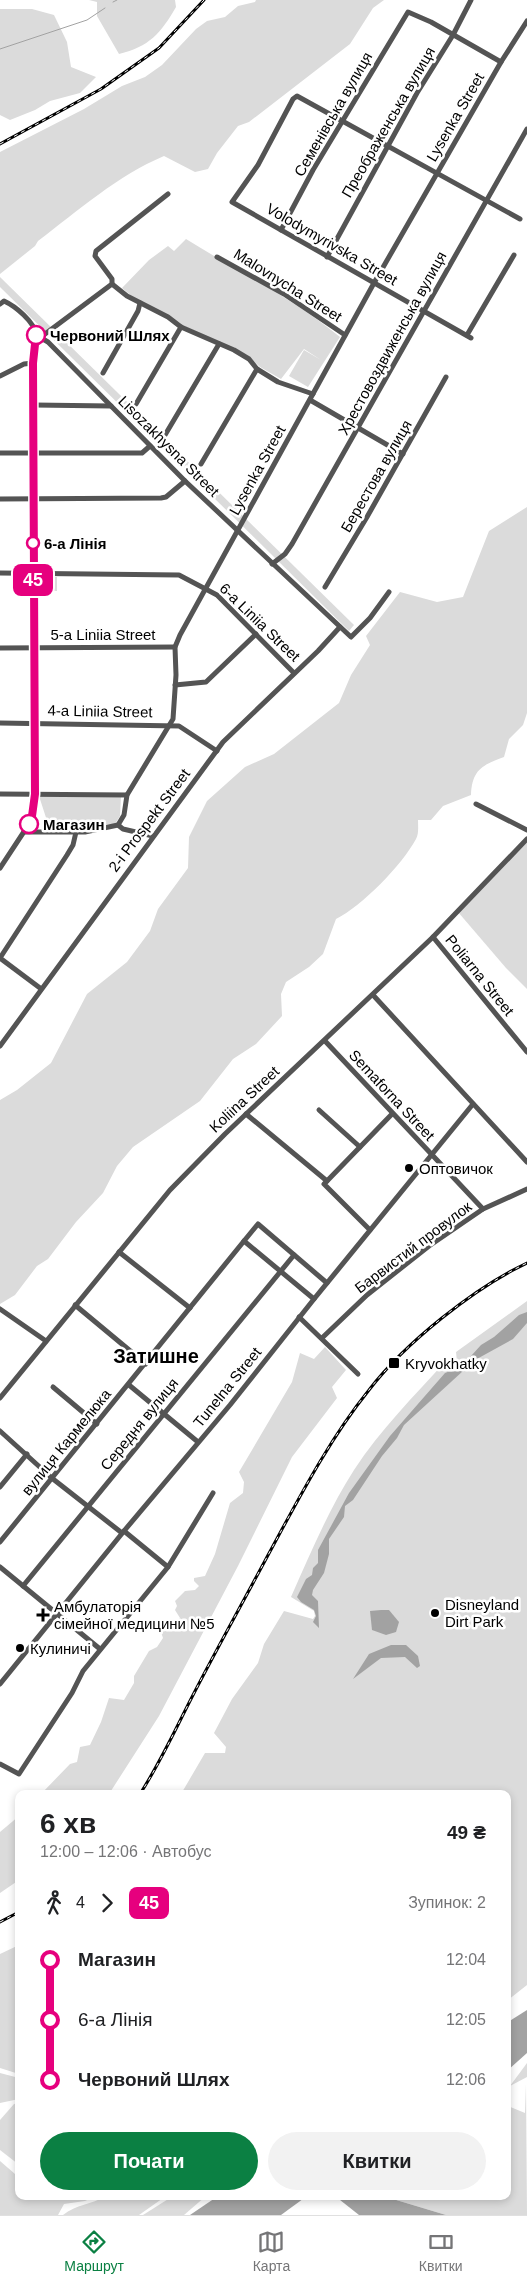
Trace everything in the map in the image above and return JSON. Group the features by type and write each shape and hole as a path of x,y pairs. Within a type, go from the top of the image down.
{"street":[{"name":"Преображенська вулиця","path":"327,257 417,93 453,35 471,0"},
{"name":"Семенівська вулиця","path":"282,230 313,170 408,12 418,15 453,35"},
{"name":"Lysenka Street","path":"118,825 124,815 127,795 173,719 176,685 175,647 374,283 527,20"},
{"path":"453,35 501,62"},
{"name":"Volodymyrivska Street","path":"343,121 297,96 293,99 258,165 232,202 469,336 514,255"},
{"path":"343,121 486,202 520,219"},
{"name":"Хрестовоздвиженська вулиця","path":"272,564 285,554 292,544 360,427 422,310 527,129"},
{"path":"168,194 96,251 95,256 112,282 127,296 168,317 181,327 243,355 257,369 278,382 313,394"},
{"name":"Malovnycha Street","path":"217,257 284,294 345,335"},
{"path":"0,868 25,832 32,816 35,794 33,363 38,336 112,282"},
{"name":"Lisozakhysna Street","path":"0,304 4,301 11,304 33,327 38,336 185,481 340,627"},
{"path":"103,373 138,310 140,303"},
{"path":"136,404 181,327"},
{"path":"165,435 219,344"},
{"path":"0,376 24,364 33,363"},
{"path":"201,464 257,369"},
{"name":"Берестова вулиця","path":"325,587 446,377"},
{"path":"310,400 360,427 403,454"},
{"path":"34,405 111,406"},
{"path":"0,453 142,453 150,446"},
{"path":"0,500 161,498 166,497 185,481"},
{"name":"6-a Liniia Street","path":"0,573 179,575 217,594 294,673"},
{"path":"340,627 351,637 370,618 389,592"},
{"name":"2-i Prospekt Street","path":"0,1046 40,988 217,750 340,627"},
{"path":"176,685 206,682 256,634"},
{"name":"5-a Liniia Street","path":"0,648 175,647"},
{"name":"4-a Liniia Street","path":"0,723 170,725"},
{"path":"170,725 182,727 217,750"},
{"path":"0,794 127,795"},
{"path":"476,804 527,830"},
{"path":"25,832 76,832 118,825 123,829 153,836"},
{"path":"40,988 0,958 67,855 73,845 76,832"},
{"name":"Koliina Street","path":"0,1398 170,1190 246,1114 433,937 527,838"},
{"name":"Poliarna Street","path":"433,937 527,1052"},
{"path":"373,995 527,1162"},
{"name":"Semaforna Street","path":"325,1041 484,1210"},
{"name":"Tunelna Street","path":"0,1684 56,1613 230,1405 299,1317 473,1104"},
{"path":"319,1110 360,1147"},
{"path":"246,1114 327,1181"},
{"path":"370,1230 324,1184 392,1114"},
{"name":"Барвистий провулок","path":"322,1338 367,1295 429,1246 484,1210 527,1189"},
{"name":"вулиця Кармелюка","path":"0,1542 258,1224 294,1255"},
{"path":"244,1241 314,1299"},
{"path":"119,1252 190,1308"},
{"path":"294,1255 327,1283"},
{"name":"Середня вулиця","path":"23,1586 294,1255"},
{"path":"75,1305 146,1364"},
{"path":"0,1309 46,1341"},
{"path":"299,1317 358,1374"},
{"path":"129,1385 198,1442"},
{"path":"53,1386 97,1424"},
{"path":"0,1431 53,1479 168,1566"},
{"path":"0,1487 27,1454"},
{"path":"0,1764 19,1774 72,1693 83,1671 168,1566 213,1493"},
{"path":"0,1567 100,1649"}],"shaded area":[{"path":"89,0 175,0 176,7 153,38 138,47 119,54 97,16 97,2"},
{"path":"256,0 384,0 373,8 350,44 249,122 238,126 217,153 208,169 195,172 164,156 147,164 130,173 83,206 0,274 0,152 84,109 122,86 145,77 162,65 196,29 207,21 225,17 238,6 255,2"},
{"path":"0,9 32,9 54,15 67,42 71,67 96,77 80,93 50,101 35,110 10,120 0,115"},
{"path":"186,239 284,297 340,337 308,387 289,376 304,350 321,360 304,349 281,379 260,367 247,355 182,325 134,298 122,288 149,260 168,246 174,251"},
{"path":"0,277 354,625 349,631 0,287"},
{"path":"527,507 527,713 523,725 509,739 504,757 484,766 476,774 473,780 471,795 443,806 431,820 418,820 417,837 401,861 381,884 358,905 336,919 323,954 309,967 286,982 281,994 282,1016 256,1044 233,1059 200,1101 133,1147 117,1166 103,1193 76,1222 48,1259 37,1266 15,1295 0,1304 0,1100 17,1090 51,1063 87,994 127,962 150,931 158,909 188,868 189,837 207,801 245,767 274,754 339,703 351,675 370,645 366,636 400,592 437,602 463,597 489,531"},
{"path":"38,577 57,577 57,591 38,590"},
{"path":"39,796 121,796 120,816 115,824 90,825 88,829 50,830"},
{"path":"527,838 527,989 506,968 458,912"},
{"path":"527,1301 527,1985 511,1998 511,1790 183,1790 205,1753 225,1753 226,1747 214,1733 232,1699 258,1663 264,1644 284,1611 313,1619 315,1616 314,1611 291,1597 328,1516 354,1470 375,1441 446,1361 457,1362 456,1352"},
{"path":"527,1312 527,1323 513,1339 475,1360 404,1425 397,1438 382,1456 353,1500 345,1506 344,1517 329,1539 329,1554 324,1573 313,1590 312,1595 318,1601 319,1628 313,1622 316,1616 314,1610 301,1602 297,1597 306,1579 312,1575 313,1568 318,1563 318,1550 349,1493 390,1436 445,1373 461,1367 481,1345 494,1337 519,1315"},
{"path":"325,1347 346,1370 332,1387 337,1398 292,1457 238,1566 159,1716 112,1790 45,1790 70,1764 77,1762 80,1747 90,1745 101,1722 109,1698 124,1700 134,1683 134,1676 149,1651 157,1647 163,1638 160,1629 163,1623 175,1623 180,1618 175,1610 177,1606 175,1601 185,1591 195,1590 199,1586 194,1581 194,1578 205,1576 215,1554 230,1503 243,1493 244,1482 239,1472 292,1382 300,1353 314,1359"},
{"path":"389,1610 399,1622 396,1632 386,1635 372,1630 370,1611"},
{"path":"391,1645 406,1645 418,1656 420,1666 417,1668 405,1657 381,1658 353,1679 369,1654"},
{"path":"15,1819 15,1883 0,1893 0,1832"},
{"path":"15,1947 15,2073 0,2068 0,1954"},
{"path":"527,2010 527,2053 511,2067 511,2020"},
{"path":"527,2063 527,2077 511,2085"},
{"path":"0,2073 15,2077 15,2100 0,2103"},
{"path":"526,2084 527,2215 446,2215 396,2200 511,2200 511,2107 525,2113"},
{"path":"14,2104 15,2162 0,2150 0,2120"},
{"path":"0,2161 15,2174 15,2200 87,2200 64,2204 58,2215 0,2215"},
{"path":"160,2200 139,2215 63,2215 68,2211 95,2201"},
{"path":"167,2200 201,2200 184,2215 143,2215"},
{"path":"212,2200 302,2200 281,2215 190,2215"},
{"path":"340,2200 396,2200 446,2215 359,2215"}],"waterway":[{"path":"113,2 117,0"},
{"path":"0,49 87,20 105,8"}],"railway":[{"path":"0,144 101,89 159,48 204,0"},
{"path":"142,1790 302,1493 354,1409 401,1354 442,1318 485,1287 527,1263"},
{"path":"0,1922 15,1914"}],"bus line":[{"name":"45","path":"29,824 35,794 33,363 36,335"}],"place":[{"name":"Червоний Шлях","path":"36,335"},
{"name":"6-а Лінія","path":"33,543"},
{"name":"Магазин","path":"29,824"},
{"name":"Оптовичок","path":"409,1168"},
{"name":"Kryvokhatky","path":"394,1363"},
{"name":"Disneyland Dirt Park","path":"435,1613"},
{"name":"Амбулаторія сімейної медицини №5","path":"43,1615"},
{"name":"Кулиничі","path":"20,1648"}],"district":[{"name":"Затишне","path":"156,1356"}]}
